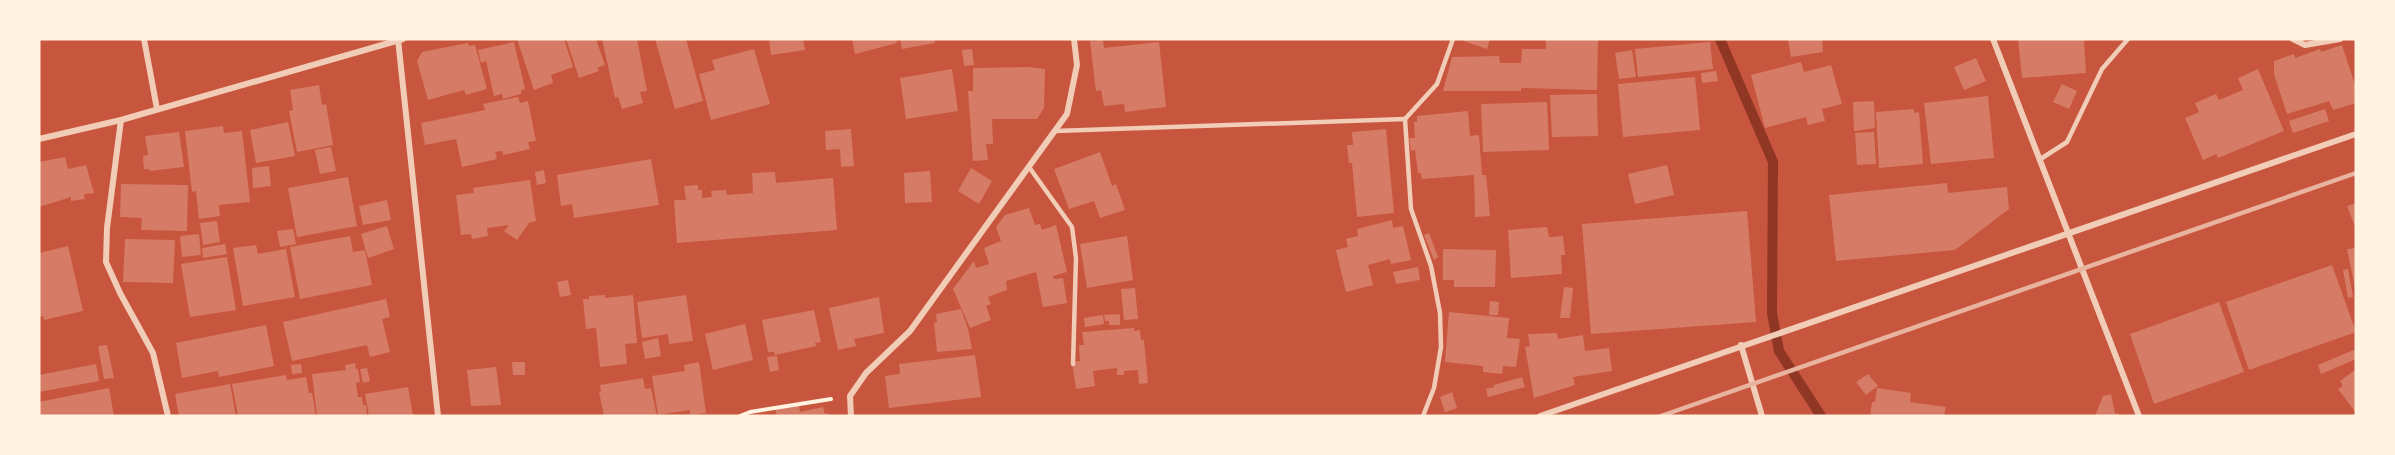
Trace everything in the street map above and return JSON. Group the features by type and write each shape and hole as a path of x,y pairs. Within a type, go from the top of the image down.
{"street":[{"path":"144,39 157,110"},
{"path":"851,416 850,396 866,373 910,331 1067,114 1077,65 1074,39"},
{"path":"1993,39 2139,416"},
{"path":"2293,39 2305,45 2340,39"},
{"path":"39,139 121,120 400,40 438,416"},
{"path":"121,120 107,228 106,262 153,353 168,416"},
{"path":"1540,416 2356,134"},
{"path":"1741,345 1762,416"}],"lane":[{"path":"1055,130 1405,119 1437,84 1453,39"},
{"path":"2039,160 2067,142 2102,69 2128,39"},
{"path":"1405,119 1411,209 1431,266 1440,313 1442,346 1434,388 1423,416"},
{"path":"1029,167 1072,227 1076,258 1073,364"}],"path":[{"path":"740,416 750,412 850,396"}],"building":[{"path":"517,39 564,39 573,67 551,75 553,83 534,90"},
{"path":"566,39 596,39 605,65 597,68 599,71 579,78"},
{"path":"602,39 637,39 647,91 640,92 643,103 622,109 618,97 615,98"},
{"path":"655,39 686,39 703,101 675,109"},
{"path":"769,39 803,39 805,50 771,55"},
{"path":"852,39 896,39 897,43 855,54"},
{"path":"900,39 935,39 935,43 902,49"},
{"path":"1458,39 1490,39 1487,49"},
{"path":"1546,39 1598,39 1597,90 1521,88 1521,91 1443,91 1452,57 1499,56 1500,63 1521,63 1522,49 1546,49"},
{"path":"1788,39 1822,39 1823,52 1791,57"},
{"path":"2018,39 2084,39 2086,73 2022,78"},
{"path":"1103,40 1104,48 1159,42 1166,107 1125,112 1124,104 1104,106 1101,90 1096,91 1090,41"},
{"path":"514,42 525,89 521,90 521,94 503,99 502,94 494,96 486,61 481,63 478,50"},
{"path":"1710,42 1713,69 1638,77 1635,49"},
{"path":"468,43 469,46 475,45 487,89 466,95 464,90 428,100 417,61 422,52"},
{"path":"2342,45 2356,88 2356,103 2333,110 2329,101 2287,114 2274,74 2274,61 2294,54 2295,58 2320,49 2321,52"},
{"path":"754,49 770,104 711,120 699,74 715,70 712,60"},
{"path":"972,49 974,65 964,66 962,50"},
{"path":"1632,50 1636,77 1619,79 1615,53"},
{"path":"1976,58 1986,81 1964,90 1954,67"},
{"path":"1801,62 1804,72 1831,65 1842,104 1822,109 1825,121 1808,125 1806,117 1765,128 1751,75"},
{"path":"973,68 1045,69 1044,108 1037,119 992,119 993,144 986,144 988,160 973,161 968,91 973,91"},
{"path":"952,69 958,111 906,119 900,78"},
{"path":"2258,69 2284,131 2218,158 2216,154 2203,160 2185,118 2199,112 2195,103 2216,94 2219,100 2243,90 2238,78"},
{"path":"1716,71 1718,81 1702,83 1701,73"},
{"path":"1695,77 1700,130 1623,137 1618,84"},
{"path":"2062,84 2077,91 2069,109 2053,102"},
{"path":"319,85 322,105 326,104 333,145 297,152 289,111 293,110 290,90"},
{"path":"1597,94 1598,136 1552,137 1550,95"},
{"path":"1988,96 1994,158 1931,164 1924,103"},
{"path":"518,97 520,103 528,101 536,141 528,142 530,149 503,155 503,151 495,152 497,159 462,167 456,139 425,145 421,123 485,110 483,104"},
{"path":"1874,101 1875,128 1854,131 1853,102"},
{"path":"1547,102 1549,150 1483,152 1481,104"},
{"path":"1914,109 1914,113 1919,112 1923,164 1879,168 1876,112"},
{"path":"2325,109 2329,121 2293,133 2289,121"},
{"path":"1468,111 1470,136 1479,135 1482,175 1486,175 1490,216 1475,217 1474,175 1422,179 1421,173 1418,173 1415,150 1411,151 1409,138 1415,138 1414,122 1417,122 1417,116"},
{"path":"288,122 295,156 256,163 250,130"},
{"path":"223,126 224,133 242,131 250,202 219,205 220,216 199,219 196,191 192,192 185,131"},
{"path":"851,129 854,166 841,167 840,149 826,150 825,131"},
{"path":"1386,129 1394,213 1357,217 1352,163 1349,163 1347,145 1353,145 1352,132"},
{"path":"179,132 184,167 149,171 149,169 144,169 143,156 148,155 145,136"},
{"path":"1874,132 1876,164 1857,165 1855,133"},
{"path":"331,147 336,171 320,174 315,150"},
{"path":"1100,152 1112,186 1116,184 1125,210 1100,218 1094,201 1069,209 1054,169"},
{"path":"65,157 68,169 86,165 94,193 84,194 85,199 71,201 71,197 39,207 39,162"},
{"path":"651,159 659,205 574,218 572,204 561,206 557,175"},
{"path":"1667,165 1674,195 1635,204 1628,174"},
{"path":"269,166 271,186 253,188 252,168"},
{"path":"971,168 992,181 979,204 958,191"},
{"path":"544,170 546,183 537,185 535,172"},
{"path":"930,171 932,202 905,203 904,173"},
{"path":"775,172 776,183 833,178 837,230 677,243 674,200 686,200 684,186 698,185 698,190 702,190 702,198 712,197 711,191 726,190 727,195 753,193 752,173"},
{"path":"348,177 357,226 297,237 288,188"},
{"path":"530,180 536,221 529,223 517,240 504,231 509,225 487,228 488,236 472,239 471,234 461,235 456,195 474,193 473,188"},
{"path":"1947,183 1948,193 2007,187 2009,209 1955,250 1836,261 1829,195"},
{"path":"121,184 188,185 187,231 141,230 142,218 120,217"},
{"path":"387,200 391,220 363,225 359,206"},
{"path":"2356,203 2356,229 2347,206"},
{"path":"1029,208 1035,225 1040,224 1042,230 1056,225 1067,272 1053,276 1054,279 1063,278 1067,303 1043,307 1036,272 1006,281 1007,290 988,297 991,304 986,306 991,320 970,328 953,289 974,261 976,268 989,264 984,248 1001,241 996,227 1005,215"},
{"path":"1747,211 1756,322 1591,334 1582,224"},
{"path":"1392,220 1393,228 1403,226 1411,260 1391,264 1390,259 1368,265 1373,285 1346,292 1336,250 1348,247 1346,239 1358,236 1357,229"},
{"path":"217,221 220,242 203,245 200,223"},
{"path":"387,226 394,249 368,258 361,234"},
{"path":"1547,227 1549,237 1563,236 1565,255 1561,255 1562,274 1511,278 1508,230"},
{"path":"293,229 296,244 280,247 277,231"},
{"path":"1429,233 1438,257 1434,260 1424,235"},
{"path":"199,234 201,255 182,257 180,236"},
{"path":"350,236 353,252 365,250 372,285 300,299 290,247"},
{"path":"1127,236 1133,280 1087,288 1080,244"},
{"path":"125,239 175,240 173,283 123,282"},
{"path":"225,244 227,254 203,258 202,248"},
{"path":"256,245 258,254 286,249 295,297 243,306 233,248"},
{"path":"68,246 83,311 44,320 43,316 39,317 39,253"},
{"path":"2356,248 2356,288 2355,288 2347,249"},
{"path":"1443,249 1496,250 1495,287 1454,287 1454,280 1443,280"},
{"path":"227,257 236,310 190,317 181,264"},
{"path":"2332,265 2356,332 2249,370 2226,302"},
{"path":"1418,267 1420,280 1396,284 1393,272"},
{"path":"2348,269 2353,297 2348,298 2343,270"},
{"path":"568,280 571,295 560,297 557,282"},
{"path":"1564,287 1573,288 1570,318 1560,318"},
{"path":"1135,288 1138,319 1124,320 1121,289"},
{"path":"605,295 605,298 633,295 637,343 625,344 627,364 600,367 596,328 586,329 583,299 589,299 589,296"},
{"path":"686,295 693,341 669,344 668,334 642,338 637,302"},
{"path":"879,297 884,333 854,339 856,346 838,350 829,308"},
{"path":"386,299 390,317 382,319 390,352 370,357 367,345 292,361 283,322"},
{"path":"1490,301 1499,302 1498,315 1489,315"},
{"path":"2219,302 2244,372 2154,404 2130,334"},
{"path":"961,309 972,349 937,352 934,323 937,322 936,314"},
{"path":"814,310 821,342 815,343 816,346 775,355 774,352 768,352 762,320"},
{"path":"1449,312 1509,318 1507,338 1520,339 1516,367 1503,366 1502,374 1483,372 1483,366 1445,362"},
{"path":"1120,314 1120,325 1109,325 1109,321 1105,321 1104,315"},
{"path":"1103,315 1104,324 1085,327 1084,318"},
{"path":"745,324 753,360 713,370 705,334"},
{"path":"266,325 274,366 219,377 218,371 182,378 176,343"},
{"path":"1134,328 1134,331 1140,330 1141,340 1144,340 1148,383 1139,384 1138,370 1124,371 1124,375 1117,375 1117,368 1093,371 1095,386 1076,389 1072,362 1080,361 1079,345 1084,345 1082,332"},
{"path":"1557,333 1558,339 1583,335 1585,351 1609,348 1612,371 1573,377 1575,385 1534,398 1525,347 1530,346 1528,334"},
{"path":"658,338 661,356 645,359 642,342"},
{"path":"107,345 114,378 104,379 98,346"},
{"path":"2356,349 2356,359 2321,374 2318,365"},
{"path":"975,355 981,397 889,408 885,376 900,374 899,364"},
{"path":"777,356 779,370 770,372 767,357"},
{"path":"512,362 525,362 525,375 513,375"},
{"path":"699,362 706,413 690,415 690,410 658,415 652,376 685,371 684,365"},
{"path":"355,363 360,382 356,383 358,397 362,397 363,405 366,405 367,416 317,416 312,374 346,370 345,365"},
{"path":"96,364 99,381 39,392 39,375"},
{"path":"301,364 302,373 292,374 291,365"},
{"path":"496,367 501,405 471,406 467,370"},
{"path":"367,368 370,381 363,383 360,369"},
{"path":"2355,370 2356,413 2338,389 2343,386 2340,381"},
{"path":"1868,374 1878,386 1866,395 1856,382"},
{"path":"286,375 287,380 306,377 309,393 312,393 316,416 238,416 232,384"},
{"path":"1522,377 1525,387 1488,397 1486,389"},
{"path":"643,378 645,389 651,388 657,416 604,416 599,392 601,391 600,385"},
{"path":"230,384 236,416 179,416 175,394"},
{"path":"408,387 413,416 369,416 365,394"},
{"path":"109,388 114,416 39,416 39,402"},
{"path":"1877,388 1911,393 1910,402 1946,407 1944,416 1870,416"},
{"path":"1452,392 1457,408 1445,412 1440,397"},
{"path":"2111,394 2115,414 2118,413 2119,416 2095,416 2103,396"},
{"path":"799,404 800,412 823,407 825,414 828,413 829,416 777,416 775,409"}],"waterway":[{"path":"1720,39 1773,162 1772,313 1779,351 1821,416"}],"railway":[{"path":"1661,416 2356,173"}]}
